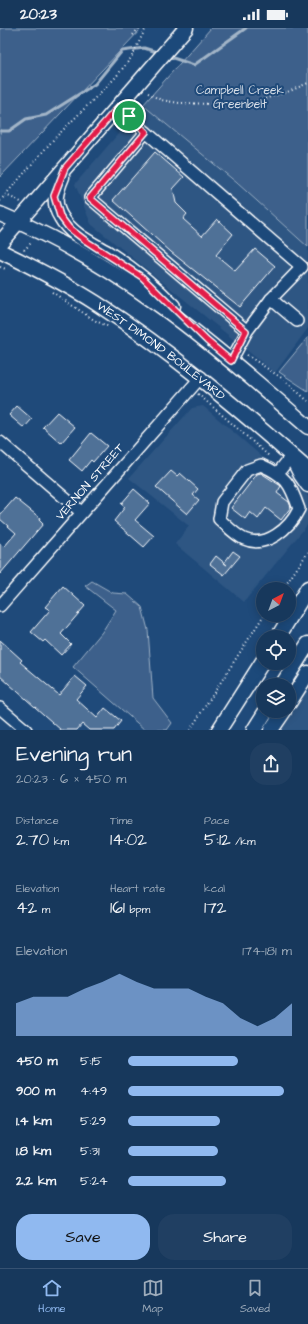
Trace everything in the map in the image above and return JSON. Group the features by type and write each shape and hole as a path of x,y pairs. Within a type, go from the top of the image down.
{"main road":[{"path":"0,243 118,107 144,87 184,30"},
{"path":"65,168 54,196 60,216 69,228 86,241 142,277 207,341"},
{"path":"0,214 40,232 125,280 207,341 308,427"},
{"name":"WEST DIMOND BOULEVARD","path":"0,251 14,264 95,302 153,341 196,383 292,455 308,470"},
{"path":"292,455 301,475 308,484"},
{"path":"282,630 308,588"},
{"path":"286,678 308,644"},
{"path":"219,730 257,670"},
{"path":"296,692 308,673"},
{"path":"254,730 262,718"},
{"path":"270,730 279,718"}],"street":[{"path":"118,107 302,267 271,299 246,331 231,361"},
{"path":"146,132 90,198 246,331"},
{"path":"271,299 297,320"},
{"name":"VERNON STREET","path":"0,606 81,512 196,383"},
{"path":"0,442 81,512"},
{"path":"280,470 292,455"},
{"path":"261,465 280,470 292,488 299,509 294,518 281,532 259,542 243,539 219,519 222,502 247,470 261,465"},
{"path":"0,708 26,730"}],"path":[{"path":"133,35 139,28"},
{"path":"0,202 53,140 115,78 131,58 146,28"},
{"path":"144,87 161,100 179,103 245,105 290,91 308,83"},
{"path":"0,267 14,264 40,232"},
{"path":"51,292 94,320 115,330"},
{"path":"238,348 258,364 283,379 308,401"},
{"path":"196,383 280,470"},
{"path":"288,582 308,552"},
{"path":"190,730 259,622"}],"shaded area":[{"path":"143,105 228,176 308,247 308,328 275,373 91,224 75,184"},
{"path":"203,406 308,496 308,524 260,582 256,582 256,587 244,602 175,544 189,526 129,478 192,408"},
{"path":"308,684 308,730 277,730 285,718 296,718 296,702"}],"green space":[{"path":"0,28 142,28 0,177"},
{"name":"Campbell Creek Greenbelt","path":"211,28 308,28 308,247 237,183 143,105"},
{"path":"308,337 308,391 279,372"},
{"path":"92,581 113,593 127,594 142,607 148,630 153,698 172,723 167,730 145,730 73,667 102,632 116,610 85,586"}],"building":[{"path":"155,152 184,177 173,189 176,203 187,214 183,219 202,236 217,219 233,234 216,255 235,271 255,249 275,266 240,307 171,252 113,200"},
{"path":"17,406 32,419 24,428 9,415"},
{"path":"57,412 75,427 61,443 43,427"},
{"path":"91,433 107,446 93,462 91,460 82,471 69,460"},
{"path":"171,471 177,476 180,473 198,489 193,495 199,500 187,514 156,487"},
{"path":"261,473 281,486 277,493 289,502 291,507 281,520 266,508 258,519 250,512 245,519 231,508 257,474"},
{"path":"134,489 150,503 135,520 154,536 144,547 114,521 125,507 121,504"},
{"path":"15,498 40,518 39,520 43,524 0,574 0,543 4,547 16,533 0,519 0,515"},
{"path":"233,551 240,556 224,575 210,564 216,556 224,563"},
{"path":"63,586 85,606 61,634 71,644 61,655 45,640 43,642 31,632 50,610 45,607"},
{"path":"0,640 22,660 20,662 59,695 75,676 87,686 76,699 97,718 105,708 121,721 114,730 89,730 82,724 77,730 61,730 0,676"}],"waterway":[{"path":"167,56 194,65 246,28"},
{"path":"0,131 9,131 26,119 46,115 95,84 122,51 144,48 160,53"}],"route":[{"path":"118,107 129,116 146,132 90,198 246,331 231,361 207,341 142,277 109,254 86,241 69,228 60,216 54,196 65,168 118,107"}]}
